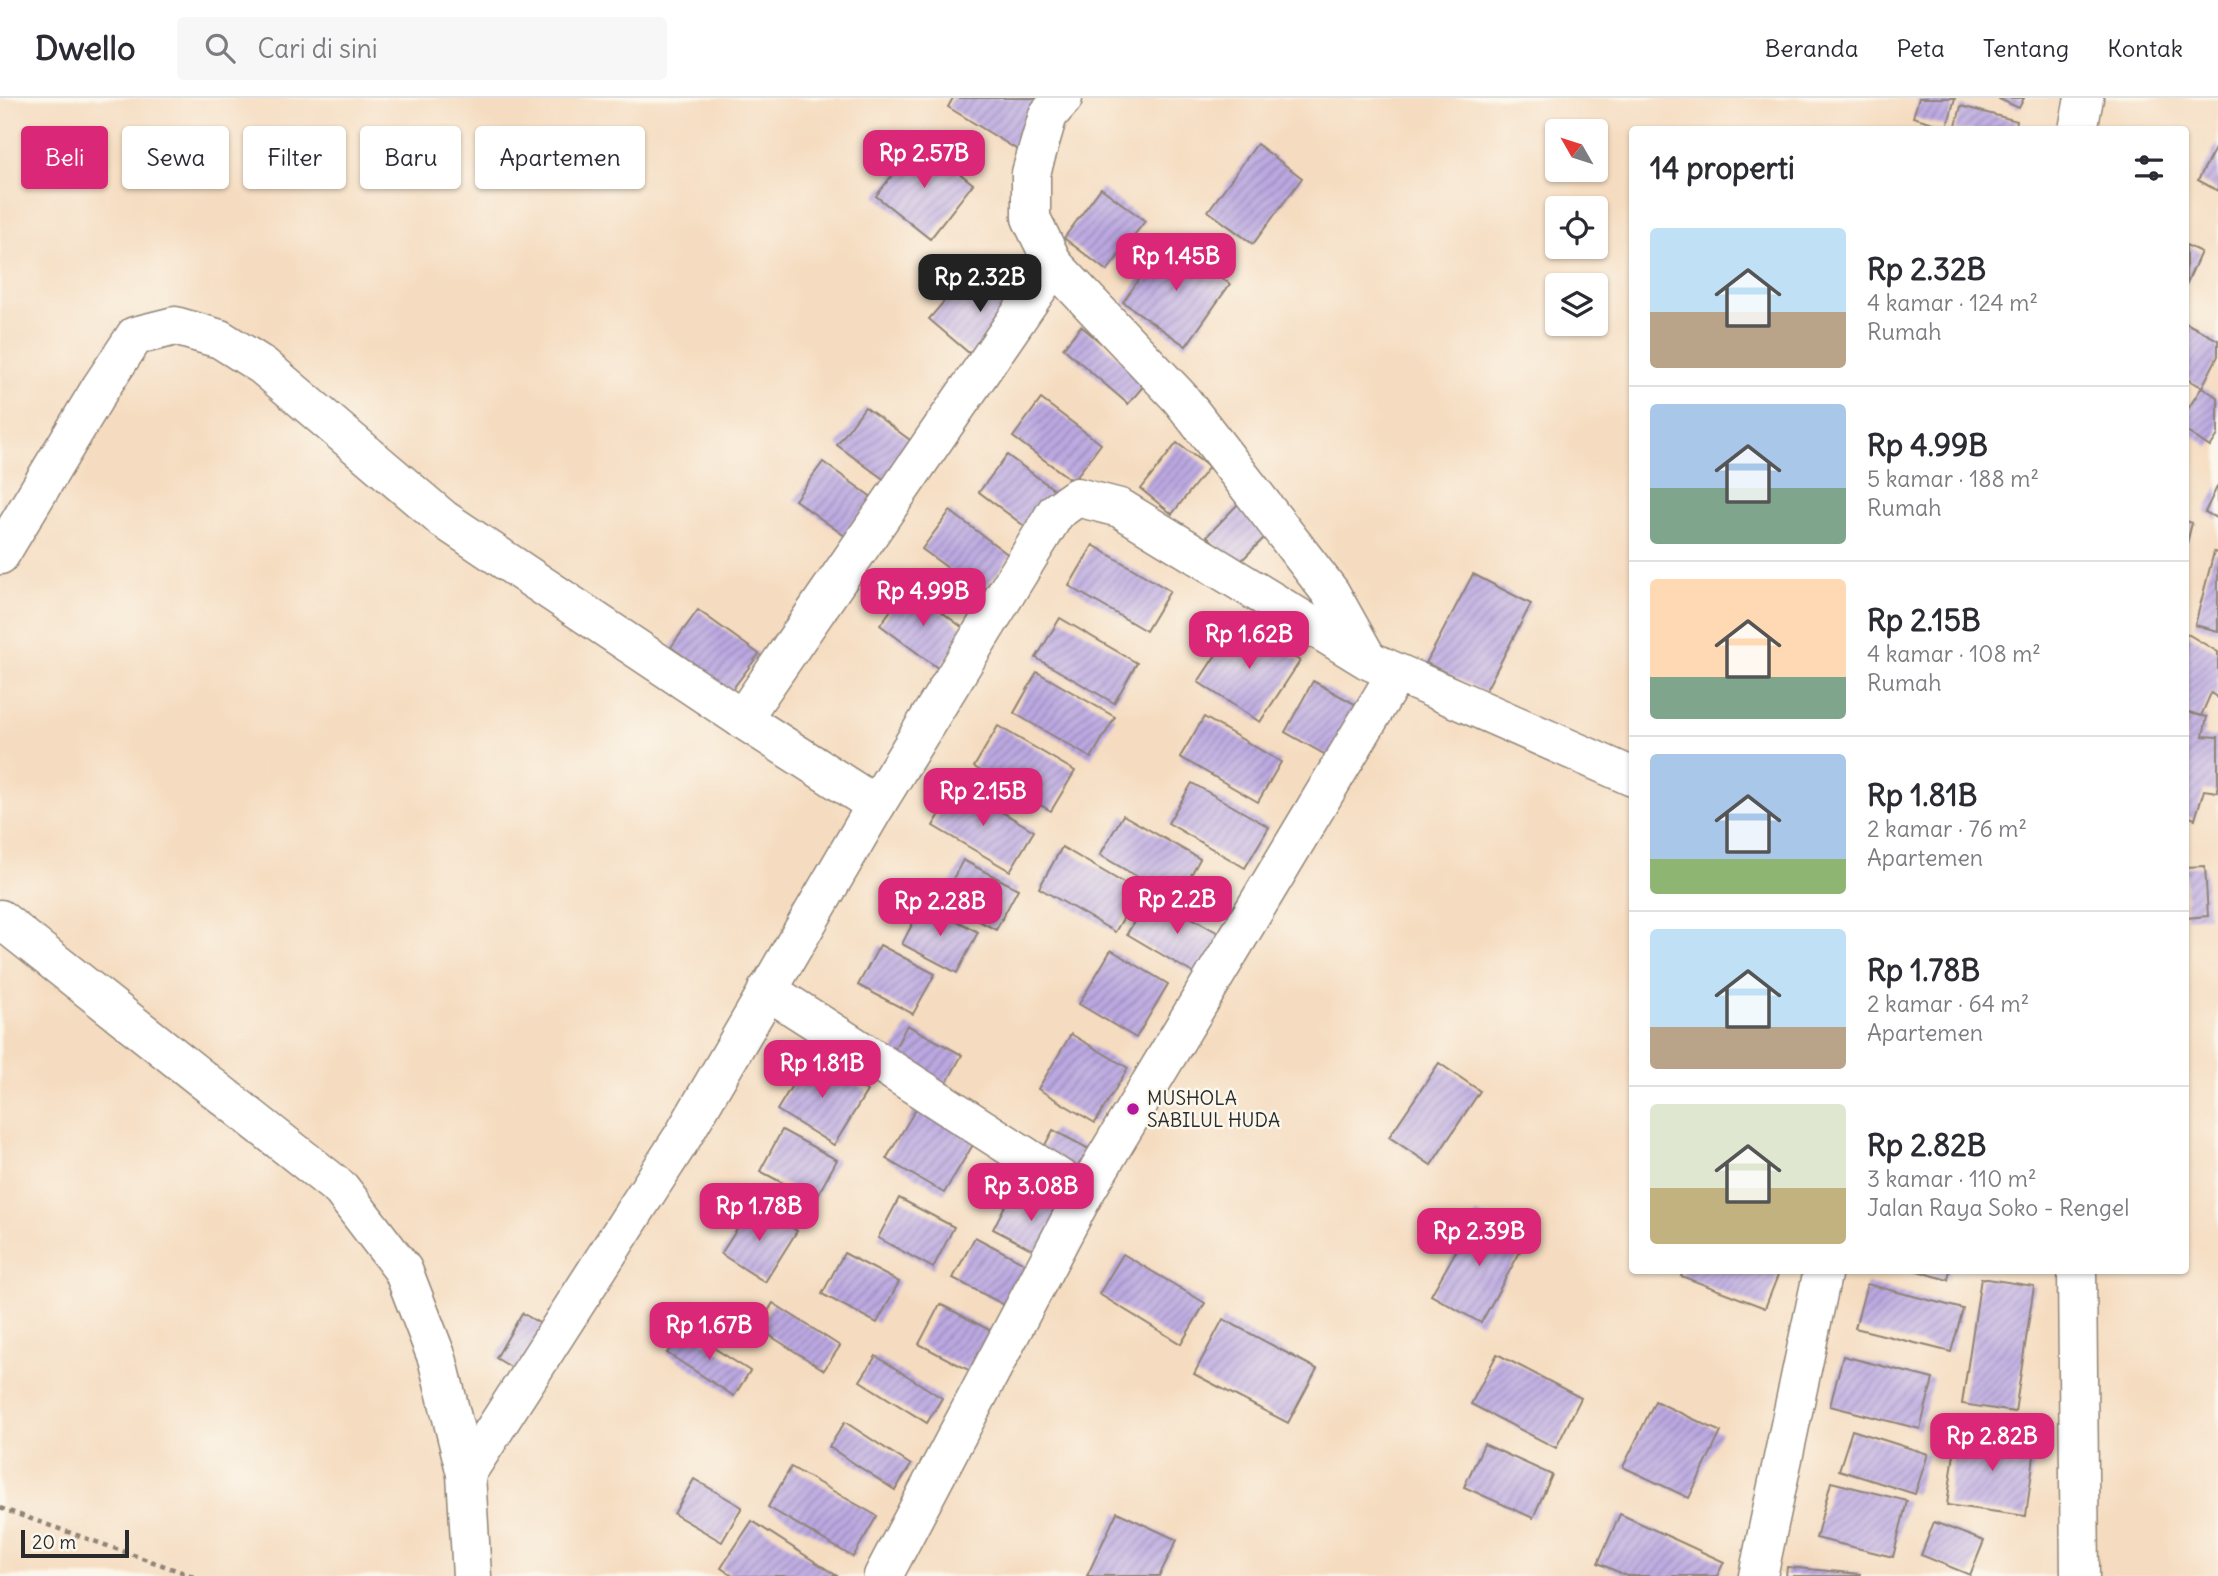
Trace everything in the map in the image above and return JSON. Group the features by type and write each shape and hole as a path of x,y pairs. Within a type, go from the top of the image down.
{"street":[{"path":"1063,98 1048,115 1031,173 1031,218 1054,265 1180,398 1330,592 1382,667"},
{"path":"2079,126 2084,98"},
{"path":"742,719 1054,265"},
{"path":"0,555 101,387 135,336 175,326 220,339 264,366 443,519 742,719 876,804"},
{"path":"466,1474 682,1136 876,804 1056,512 1077,497 1120,508 1382,667 1629,775"},
{"path":"883,1576 1084,1194 1382,667"},
{"path":"0,919 341,1189 403,1270 437,1358 466,1474 472,1576"},
{"path":"767,990 1084,1194"},
{"path":"1758,1576 1822,1274"},
{"path":"2077,1274 2080,1576"}],"path":[{"path":"0,1508 193,1576"}],"building":[{"path":"953,98 1042,98 1021,152 948,107"},
{"path":"1919,98 1955,98 1947,126 1913,117"},
{"path":"1997,98 2024,98 2019,108"},
{"path":"1961,106 2017,121 2016,126 1956,126"},
{"path":"919,141 973,184 930,239 876,196"},
{"path":"2218,143 2218,191 2198,180"},
{"path":"1257,144 1302,178 1253,244 1208,211"},
{"path":"1101,188 1145,221 1107,271 1064,238"},
{"path":"1167,240 1230,284 1186,346 1123,302"},
{"path":"2189,246 2201,252 2189,278"},
{"path":"977,263 1031,308 983,365 929,319"},
{"path":"2189,325 2218,340 2218,356 2202,387 2189,380"},
{"path":"1081,326 1147,382 1128,404 1063,348"},
{"path":"2202,387 2218,398 2218,435 2210,447 2189,433 2189,407"},
{"path":"1041,399 1101,444 1073,481 1013,437"},
{"path":"865,407 925,451 897,489 837,445"},
{"path":"1177,443 1209,467 1172,514 1141,489"},
{"path":"1007,455 1067,499 1039,537 979,492"},
{"path":"823,462 884,506 856,544 795,500"},
{"path":"2218,485 2218,519 2205,512"},
{"path":"1239,503 1269,533 1237,565 1207,536"},
{"path":"950,511 1010,556 982,593 922,549"},
{"path":"1093,545 1170,591 1146,631 1069,586"},
{"path":"2214,552 2218,553 2218,631 2195,625"},
{"path":"1473,574 1531,604 1485,692 1426,663"},
{"path":"908,587 967,631 939,669 880,625"},
{"path":"698,610 759,654 731,691 671,647"},
{"path":"1060,618 1137,663 1114,703 1036,658"},
{"path":"1239,620 1300,661 1260,722 1198,682"},
{"path":"2189,635 2218,652 2218,698 2211,693 2201,716 2189,712"},
{"path":"1037,672 1115,717 1091,758 1014,713"},
{"path":"1313,681 1371,713 1342,764 1285,732"},
{"path":"2189,713 2207,717 2203,736 2218,737 2218,792 2204,790 2195,819 2189,817"},
{"path":"1204,717 1281,762 1258,802 1180,757"},
{"path":"998,726 1075,771 1051,811 974,767"},
{"path":"1192,783 1269,827 1245,868 1168,823"},
{"path":"957,785 1034,831 1010,871 933,826"},
{"path":"1123,815 1200,859 1177,900 1100,855"},
{"path":"1062,847 1139,892 1115,932 1039,888"},
{"path":"963,860 1018,889 996,930 941,901"},
{"path":"2205,866 2208,916 2189,918 2189,867"},
{"path":"1150,894 1227,938 1203,979 1127,934"},
{"path":"923,903 978,932 957,973 902,944"},
{"path":"880,945 935,974 913,1014 858,985"},
{"path":"1111,950 1168,984 1136,1038 1079,1004"},
{"path":"907,1025 962,1055 940,1095 886,1066"},
{"path":"1071,1034 1128,1068 1095,1123 1038,1089"},
{"path":"810,1056 867,1091 834,1145 777,1110"},
{"path":"1439,1063 1480,1091 1431,1165 1389,1137"},
{"path":"919,1104 977,1138 944,1193 886,1159"},
{"path":"782,1130 837,1160 815,1200 760,1171"},
{"path":"1053,1130 1108,1159 1087,1200 1031,1171"},
{"path":"1014,1188 1070,1217 1048,1258 993,1229"},
{"path":"899,1198 954,1227 933,1268 878,1238"},
{"path":"754,1203 797,1231 765,1282 721,1254"},
{"path":"1477,1214 1526,1241 1481,1323 1431,1295"},
{"path":"975,1237 1030,1266 1008,1307 953,1278"},
{"path":"844,1253 899,1282 877,1323 822,1294"},
{"path":"1123,1254 1205,1303 1181,1344 1099,1294"},
{"path":"1682,1274 1778,1274 1765,1308 1681,1276"},
{"path":"1928,1274 1949,1274 1948,1280"},
{"path":"1981,1278 2034,1286 2015,1412 1962,1404"},
{"path":"1867,1284 1963,1309 1951,1352 1855,1328"},
{"path":"773,1303 840,1346 824,1370 758,1328"},
{"path":"940,1304 995,1333 974,1373 919,1344"},
{"path":"522,1313 565,1338 539,1384 496,1358"},
{"path":"1223,1319 1317,1369 1288,1423 1194,1374"},
{"path":"684,1329 750,1371 734,1396 667,1353"},
{"path":"1497,1354 1581,1398 1556,1448 1471,1404"},
{"path":"876,1356 942,1398 927,1423 860,1381"},
{"path":"1843,1356 1933,1379 1920,1429 1830,1406"},
{"path":"1655,1401 1721,1432 1689,1498 1623,1467"},
{"path":"845,1422 911,1465 895,1490 829,1447"},
{"path":"1852,1430 1928,1454 1915,1494 1839,1470"},
{"path":"1957,1431 2036,1441 2026,1516 1947,1505"},
{"path":"1484,1444 1552,1475 1533,1518 1464,1487"},
{"path":"791,1467 877,1516 853,1557 768,1507"},
{"path":"694,1479 742,1507 722,1542 674,1514"},
{"path":"1831,1482 1907,1501 1893,1557 1816,1538"},
{"path":"1117,1512 1177,1540 1159,1576 1087,1576"},
{"path":"1620,1514 1724,1562 1717,1576 1627,1576 1598,1563"},
{"path":"752,1521 837,1576 733,1576 721,1568"},
{"path":"1934,1522 1984,1541 1970,1575 1921,1555"},
{"path":"1787,1567 1860,1574 1860,1576 1786,1576"}],"place":[{"name":"MUSHOLA SABILUL HUDA","path":"1133,1109"}]}
